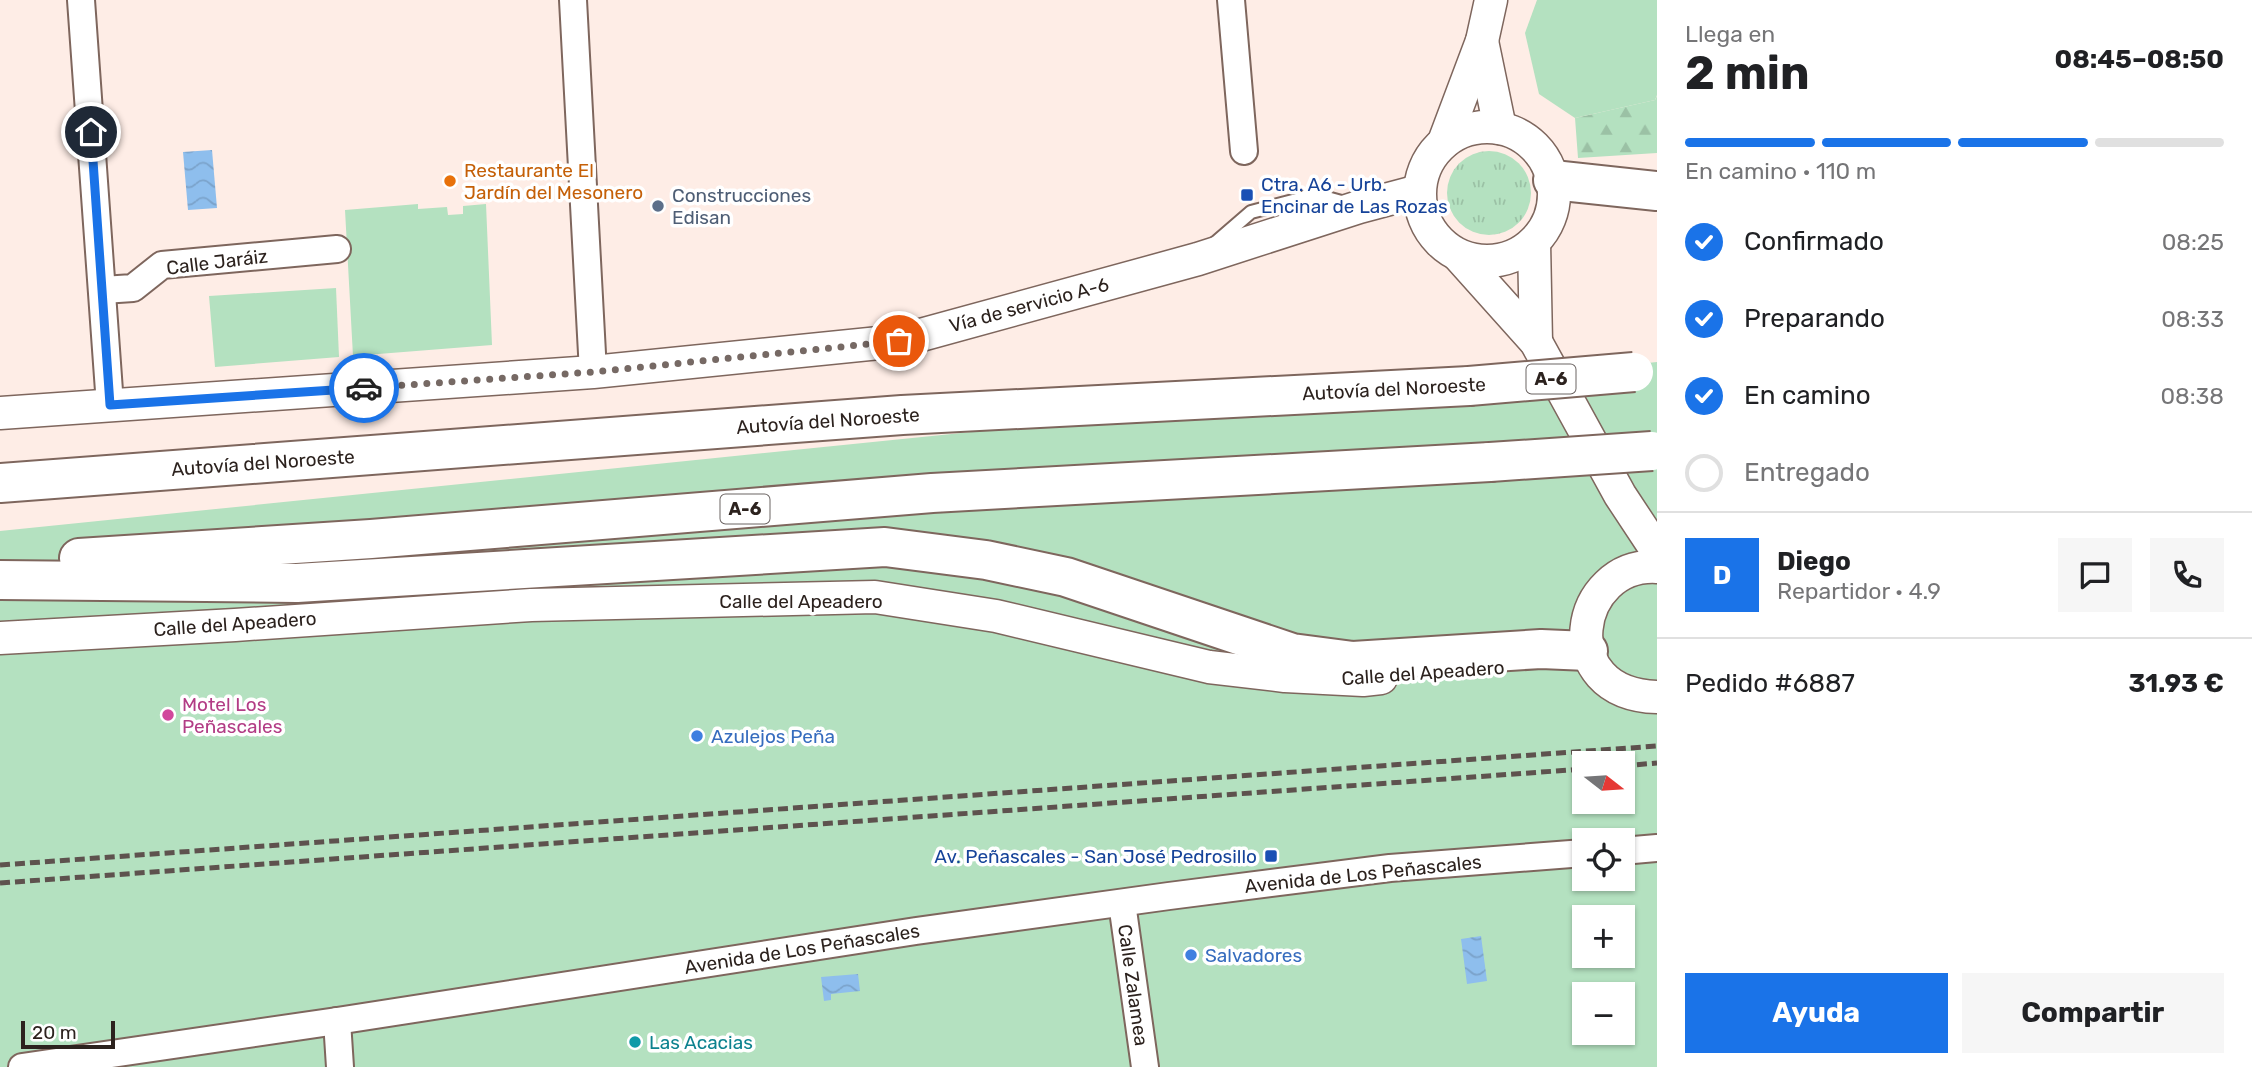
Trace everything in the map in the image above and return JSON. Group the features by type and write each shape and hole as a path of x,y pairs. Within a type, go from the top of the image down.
{"highway":[{"path":"1550,171 1657,191"},
{"name":"Autovía del Noroeste","path":"0,483 902,415 1469,386 1645,370"},
{"name":"A-6","path":"0,564 371,539 932,493 1655,451"},
{"path":"0,580 296,583 885,547 986,560 1066,577 1292,653 1353,661 1541,649 1592,660"}],"street":[{"path":"81,0 110,405"},
{"path":"573,0 593,372"},
{"path":"1231,0 1244,151"},
{"path":"1444,142 1482,41 1491,0"},
{"path":"1482,41 1500,128"},
{"path":"1460,256 1475,261 1507,258 1534,242 1547,223 1553,202 1550,171 1535,147 1519,134 1480,126 1461,132 1444,142 1423,173 1419,191 1425,222 1440,242 1460,256 1536,342 1620,495 1657,551"},
{"path":"1550,171 1657,171"},
{"name":"Vía de servicio A-6","path":"0,413 593,372 899,341 1198,259 1359,207 1419,191"},
{"path":"1534,242 1536,342"},
{"name":"Calle Jaráiz","path":"103,290 133,288 162,265 337,249"},
{"path":"1620,495 1626,572"},
{"path":"1657,568 1647,567 1626,572 1606,586 1592,605 1586,628 1592,660 1608,682 1640,697 1657,697"},
{"name":"Calle del Apeadero","path":"0,638 531,605 875,597 996,616 1209,667 1284,676 1363,680 1592,660"},
{"path":"1635,850 1657,848"},
{"name":"Avenida de Los Peñascales","path":"22,1067 1122,903 1390,868 1572,854"},
{"name":"Calle Zalamea","path":"1122,903 1145,1067"},
{"path":"337,1021 340,1067"}],"green space":[{"path":"1537,0 1657,0 1655,100 1575,118 1539,94 1525,33"},
{"path":"1657,96 1657,153 1578,158 1575,118 1655,100"},
{"path":"1489,151 1505,154 1524,170 1531,193 1528,209 1512,228 1489,235 1473,232 1454,216 1447,193 1450,177 1466,158"},
{"path":"418,204 418,209 447,207 448,215 463,214 463,206 486,204 492,345 353,356 345,210"},
{"path":"336,288 339,357 215,367 209,296"},
{"path":"1657,362 1657,1067 0,1067 0,531"}],"water":[{"path":"212,150 217,208 188,210 183,152"},
{"path":"1481,936 1487,981 1467,984 1461,939"},
{"path":"858,974 860,991 831,994 831,1000 824,1001 821,977"}],"railway":[{"path":"0,865 1657,746"},
{"path":"1635,765 1657,763"},
{"path":"0,883 1572,770"}],"way so far":[{"path":"364,388 593,372 899,341"}],"place":[{"name":"Restaurante El Jardín del Mesonero","path":"450,181"},
{"name":"Ctra. A6 - Urb. Encinar de Las Rozas","path":"1247,195"},
{"name":"Construcciones Edisan","path":"658,206"},
{"name":"Motel Los Peñascales","path":"168,715"},
{"name":"Azulejos Peña","path":"697,736"},
{"name":"Av. Peñascales - San José Pedrosillo","path":"1271,856"},
{"name":"Salvadores","path":"1191,955"},
{"name":"Las Acacias","path":"635,1042"}],"route":[{"path":"91,132 110,405 364,388"}]}
